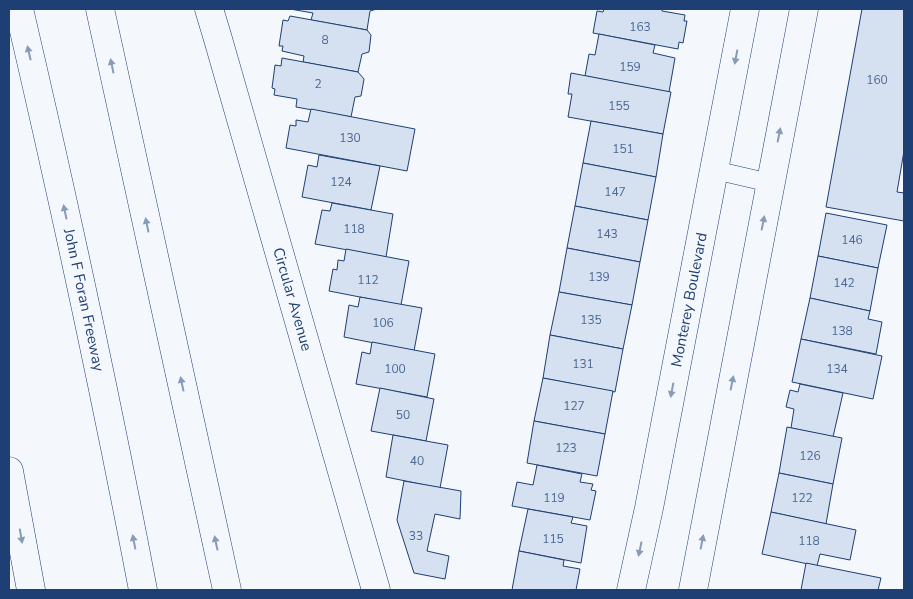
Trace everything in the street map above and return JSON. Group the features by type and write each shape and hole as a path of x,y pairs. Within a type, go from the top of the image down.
{"main road":[{"name":"John F Foran Freeway","path":"19,9 84,301 143,590"},
{"path":"100,9 227,590"},
{"name":"Circular Avenue","path":"209,9 376,590"},
{"name":"Monterey Boulevard","path":"631,590 651,499 745,9"},
{"path":"693,590 804,9"},
{"path":"9,471 31,590"}],"lane":[{"path":"714,170 770,183"}],"building":[{"path":"290,9 377,9 370,11 367,30 311,20 313,13"},
{"path":"604,9 662,9 662,11 685,15 684,21 687,21 683,43 679,42 678,49 593,33 597,11 603,12"},
{"path":"862,9 904,9 904,151 897,192 904,193 904,221 826,207"},
{"path":"290,16 367,30 371,35 369,52 362,54 358,72 303,62 304,56 282,51 283,46 279,46 283,20 288,21"},
{"path":"599,34 655,45 653,53 675,58 669,92 585,76 589,54 595,55"},
{"path":"282,58 358,72 364,79 361,96 355,97 351,117 296,107 297,99 274,95 275,89 272,88 275,65 281,66"},
{"path":"571,73 671,92 663,134 568,117 572,94 568,94"},
{"path":"311,109 415,129 407,171 286,148 290,125 296,126 296,120 308,122"},
{"path":"591,121 663,134 656,177 583,163"},
{"path":"319,155 380,166 371,210 302,197 308,165 317,167"},
{"path":"583,163 656,177 648,220 575,206"},
{"path":"332,203 393,214 386,257 315,244 322,210 330,211"},
{"path":"575,206 648,220 640,262 567,248"},
{"path":"826,213 887,225 878,268 818,256"},
{"path":"567,248 640,262 632,305 559,292"},
{"path":"346,249 409,261 401,305 329,291 333,269 337,270 338,260 344,261"},
{"path":"818,256 878,268 870,311 810,298"},
{"path":"559,292 632,305 623,349 550,335"},
{"path":"360,297 422,308 414,351 344,337 349,305 358,307"},
{"path":"810,298 870,311 868,319 882,322 876,354 801,339"},
{"path":"550,335 623,349 615,392 543,378"},
{"path":"801,339 882,356 873,399 792,382"},
{"path":"372,342 435,354 427,397 356,384 362,352 370,354"},
{"path":"543,378 613,391 605,434 534,421"},
{"path":"800,384 843,393 833,437 791,428 794,409 786,407 790,390 798,392"},
{"path":"380,388 434,399 426,441 371,431"},
{"path":"534,421 605,434 597,476 527,463"},
{"path":"787,427 842,438 833,484 779,473"},
{"path":"393,435 448,445 440,488 386,477"},
{"path":"537,465 582,474 580,482 593,484 591,490 596,491 590,520 512,506 517,482 533,485"},
{"path":"779,473 833,484 826,524 771,512"},
{"path":"404,481 461,491 460,519 435,514 427,551 449,556 445,579 414,573 397,520"},
{"path":"528,509 573,517 571,523 587,526 581,563 519,551"},
{"path":"771,512 856,530 850,560 820,554 817,566 762,554"},
{"path":"519,551 564,560 563,566 580,569 576,590 512,590"},
{"path":"806,563 881,578 878,590 801,590"}]}
